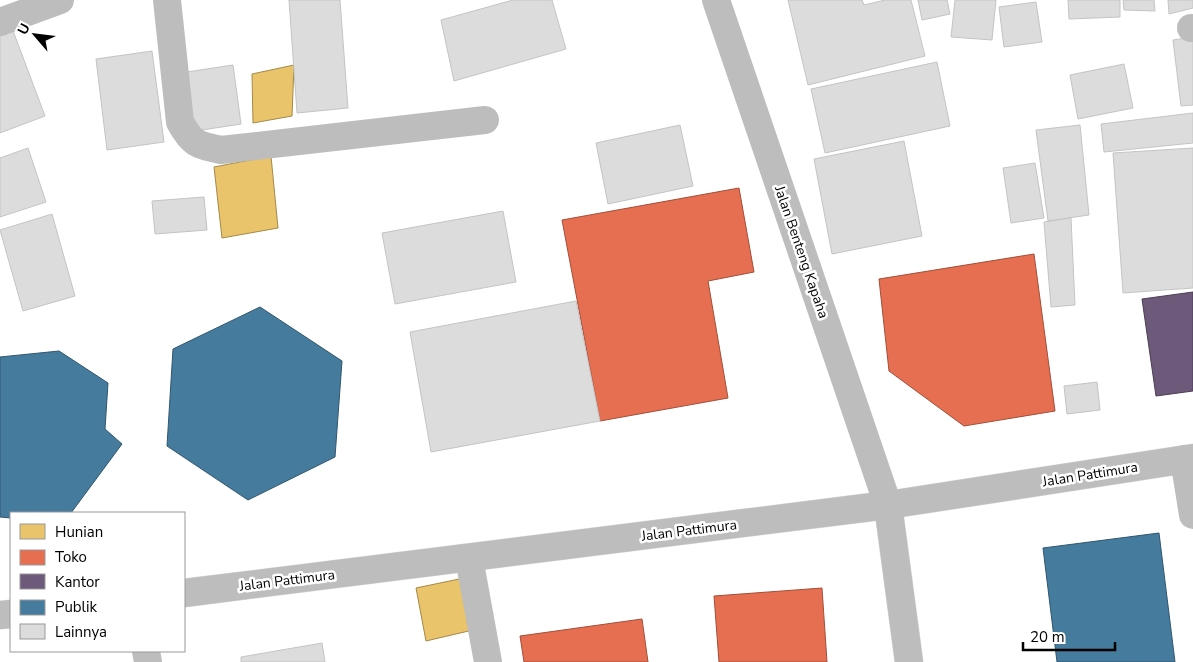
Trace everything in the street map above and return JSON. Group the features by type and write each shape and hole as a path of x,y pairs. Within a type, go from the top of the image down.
{"street":[{"path":"0,22 60,0"},
{"path":"167,0 180,122 188,136 200,146 221,150 486,120"},
{"name":"Jalan Benteng Kapaha","path":"716,0 888,504 909,662"},
{"path":"1189,458 1193,515"},
{"name":"Jalan Pattimura","path":"185,593 888,504 1189,458"},
{"path":"469,558 488,662"}],"building: Hunian":[{"path":"294,65 292,116 253,123 252,74"},
{"path":"271,156 278,228 222,238 214,167"},
{"path":"464,578 473,630 426,641 416,588"}],"building: Toko":[{"path":"739,188 754,272 708,281 728,398 600,421 562,220"},
{"path":"1034,254 1055,411 964,426 889,371 879,279"},
{"path":"822,588 827,662 719,662 714,596"},
{"path":"642,619 648,662 524,662 520,636"}],"building: Kantor":[{"path":"1193,292 1193,391 1156,396 1142,299"}],"building: Publik":[{"path":"260,307 342,361 335,457 248,500 167,446 173,349"},
{"path":"59,351 108,383 105,429 122,444 72,512 10,512 10,518 0,517 0,357"},
{"path":"1159,533 1175,662 1057,662 1043,548"}],"building: Lainnya":[{"path":"289,0 340,0 348,108 297,113"},
{"path":"513,0 552,0 566,49 454,81 441,20"},
{"path":"788,0 862,0 864,5 885,0 911,0 925,56 808,85"},
{"path":"918,0 947,0 950,14 922,20"},
{"path":"955,0 996,0 992,40 951,37"},
{"path":"1068,0 1120,0 1120,17 1069,19"},
{"path":"1123,0 1154,0 1155,11 1124,10"},
{"path":"1168,0 1193,0 1193,8 1169,14"},
{"path":"1036,2 1042,42 1004,47 999,7"},
{"path":"12,28 45,116 0,133 0,32"},
{"path":"1193,37 1193,105 1181,106 1173,40"},
{"path":"152,51 164,142 107,150 96,59"},
{"path":"937,62 950,126 825,153 811,89"},
{"path":"1124,64 1133,108 1078,119 1070,75"},
{"path":"233,65 241,124 189,132 180,73"},
{"path":"1193,113 1193,143 1104,152 1101,124"},
{"path":"680,125 693,186 608,204 596,143"},
{"path":"1080,125 1089,215 1048,221 1036,130"},
{"path":"904,141 922,236 832,254 814,159"},
{"path":"28,148 46,202 0,217 0,158"},
{"path":"1193,148 1193,288 1123,293 1113,153"},
{"path":"1035,163 1044,218 1011,223 1003,168"},
{"path":"204,197 207,230 155,234 152,201"},
{"path":"503,211 516,282 395,304 382,233"},
{"path":"52,214 75,296 23,311 0,230"},
{"path":"1071,218 1075,305 1051,307 1044,222"},
{"path":"576,301 600,421 431,452 410,332"},
{"path":"1097,382 1100,410 1067,414 1064,386"},
{"path":"322,643 325,662 241,662 241,657"}]}
